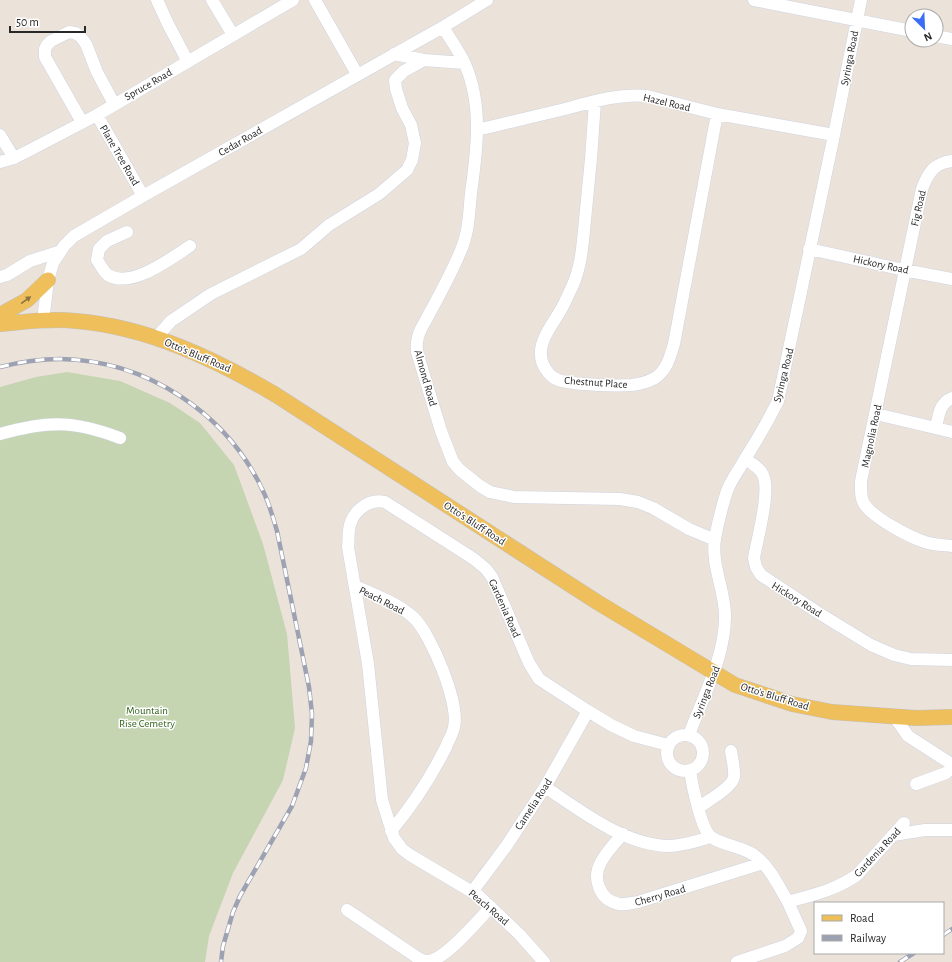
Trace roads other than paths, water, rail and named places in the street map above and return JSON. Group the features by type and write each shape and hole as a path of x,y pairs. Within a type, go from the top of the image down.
{"main road":[{"path":"0,315 27,300 48,280"},
{"name":"Otto's Bluff Road","path":"0,324 74,320 102,324 137,332 168,342 240,374 597,602 735,684 792,704 832,712 952,718"}],"street":[{"path":"157,0 188,62"},
{"path":"212,0 233,35"},
{"name":"Spruce Road","path":"0,162 14,158 97,115 293,0"},
{"path":"315,0 357,74"},
{"name":"Cedar Road","path":"43,321 48,280 53,263 58,252 74,236 357,74 443,27 487,0"},
{"path":"754,0 790,4 856,20 904,29"},
{"name":"Syringa Road","path":"689,735 719,659 725,629 723,600 715,560 715,540 727,491 735,474 778,401 834,135 860,0"},
{"name":"Almond Road","path":"443,27 464,63 470,79 475,97 477,130 467,234 462,250 421,329 416,344 417,352 441,431 453,462 468,477 490,492 514,497 614,499 638,502 653,508 689,529 715,540"},
{"path":"82,122 45,57 47,45 61,35 69,32 75,33 83,40 97,72 114,104"},
{"path":"394,54 424,60 464,63"},
{"path":"156,338 171,321 211,294 301,249 329,225 379,194 407,170 412,160 415,143 411,125 402,108 396,89 396,80 404,71 424,60"},
{"name":"Hazel Road","path":"477,130 595,101 627,95 636,95 647,96 717,114 834,135"},
{"name":"Chestnut Place","path":"595,101 592,151 580,264 572,287 563,306 546,335 540,355 547,371 555,378 574,382 632,385 647,382 656,378 666,366 674,344 717,114"},
{"name":"Plane Tree Road","path":"97,115 143,196"},
{"path":"0,135 14,158"},
{"name":"Fig Road","path":"904,270 926,177 938,165 952,161"},
{"path":"97,223 107,241"},
{"path":"127,232 107,241 99,249 97,260 107,274 118,278 130,278 142,274 167,261 190,246"},
{"name":"Hickory Road","path":"810,248 904,270 952,279"},
{"path":"0,277 7,275 30,261 58,252"},
{"name":"Magnolia Road","path":"904,270 876,414 861,481 861,492 864,504 883,521 924,542 952,546"},
{"path":"936,427 942,406 946,401 952,398"},
{"path":"876,414 952,432"},
{"path":"0,434 44,424 61,423 84,426 120,438"},
{"name":"Hickory Road","path":"745,459 762,472 765,479 765,500 754,558 756,567 761,575 864,641 894,655 911,659 952,660"},
{"name":"Gardenia Road","path":"355,586 348,547 349,530 352,520 356,513 372,501 385,502 474,559 486,569 492,577 498,590 529,663 539,679 588,711 634,736 668,745"},
{"name":"Peach Road","path":"355,586 390,602 414,617 428,637 446,679 454,704 454,728 438,762 409,808 391,831"},
{"name":"Peach Road","path":"355,586 364,633 373,705 382,800 394,838 402,849 425,865 472,892 491,907 519,934 544,962"},
{"name":"Camelia Road","path":"472,892 507,845 545,787 588,711"},
{"path":"894,716 908,736 950,763 950,769 946,773 916,784"},
{"path":"689,735 694,738 699,742 703,752 699,764 690,771 678,770 673,767 667,757 668,745 675,737 689,735"},
{"path":"698,808 726,788 734,777 731,751"},
{"path":"690,771 691,783 698,808 706,829 711,837"},
{"path":"545,787 575,808 623,834 638,840 655,845 670,846 711,837 748,851 763,864 773,875 788,902 801,931 798,938 785,946 737,962"},
{"name":"Gardenia Road","path":"788,902 817,894 848,882 857,875 904,823"},
{"path":"893,835 925,830 952,830"},
{"name":"Cherry Road","path":"623,834 610,848 601,862 597,877 601,892 611,902 618,904 638,902 763,864"},
{"path":"347,910 418,958 427,961 440,956 449,950 491,907"}],"railway":[{"path":"0,367 22,362 60,359 92,362 123,369 153,381 180,396 206,415 228,438 247,463 269,505 277,531 309,687 312,714 311,741 306,768 292,806 240,896 233,912 223,946 221,962"},
{"path":"944,934 952,929"},
{"path":"900,962 912,954"}],"park label":[{"name":"Mountain Rise Cemetry","path":"147,716"}]}
